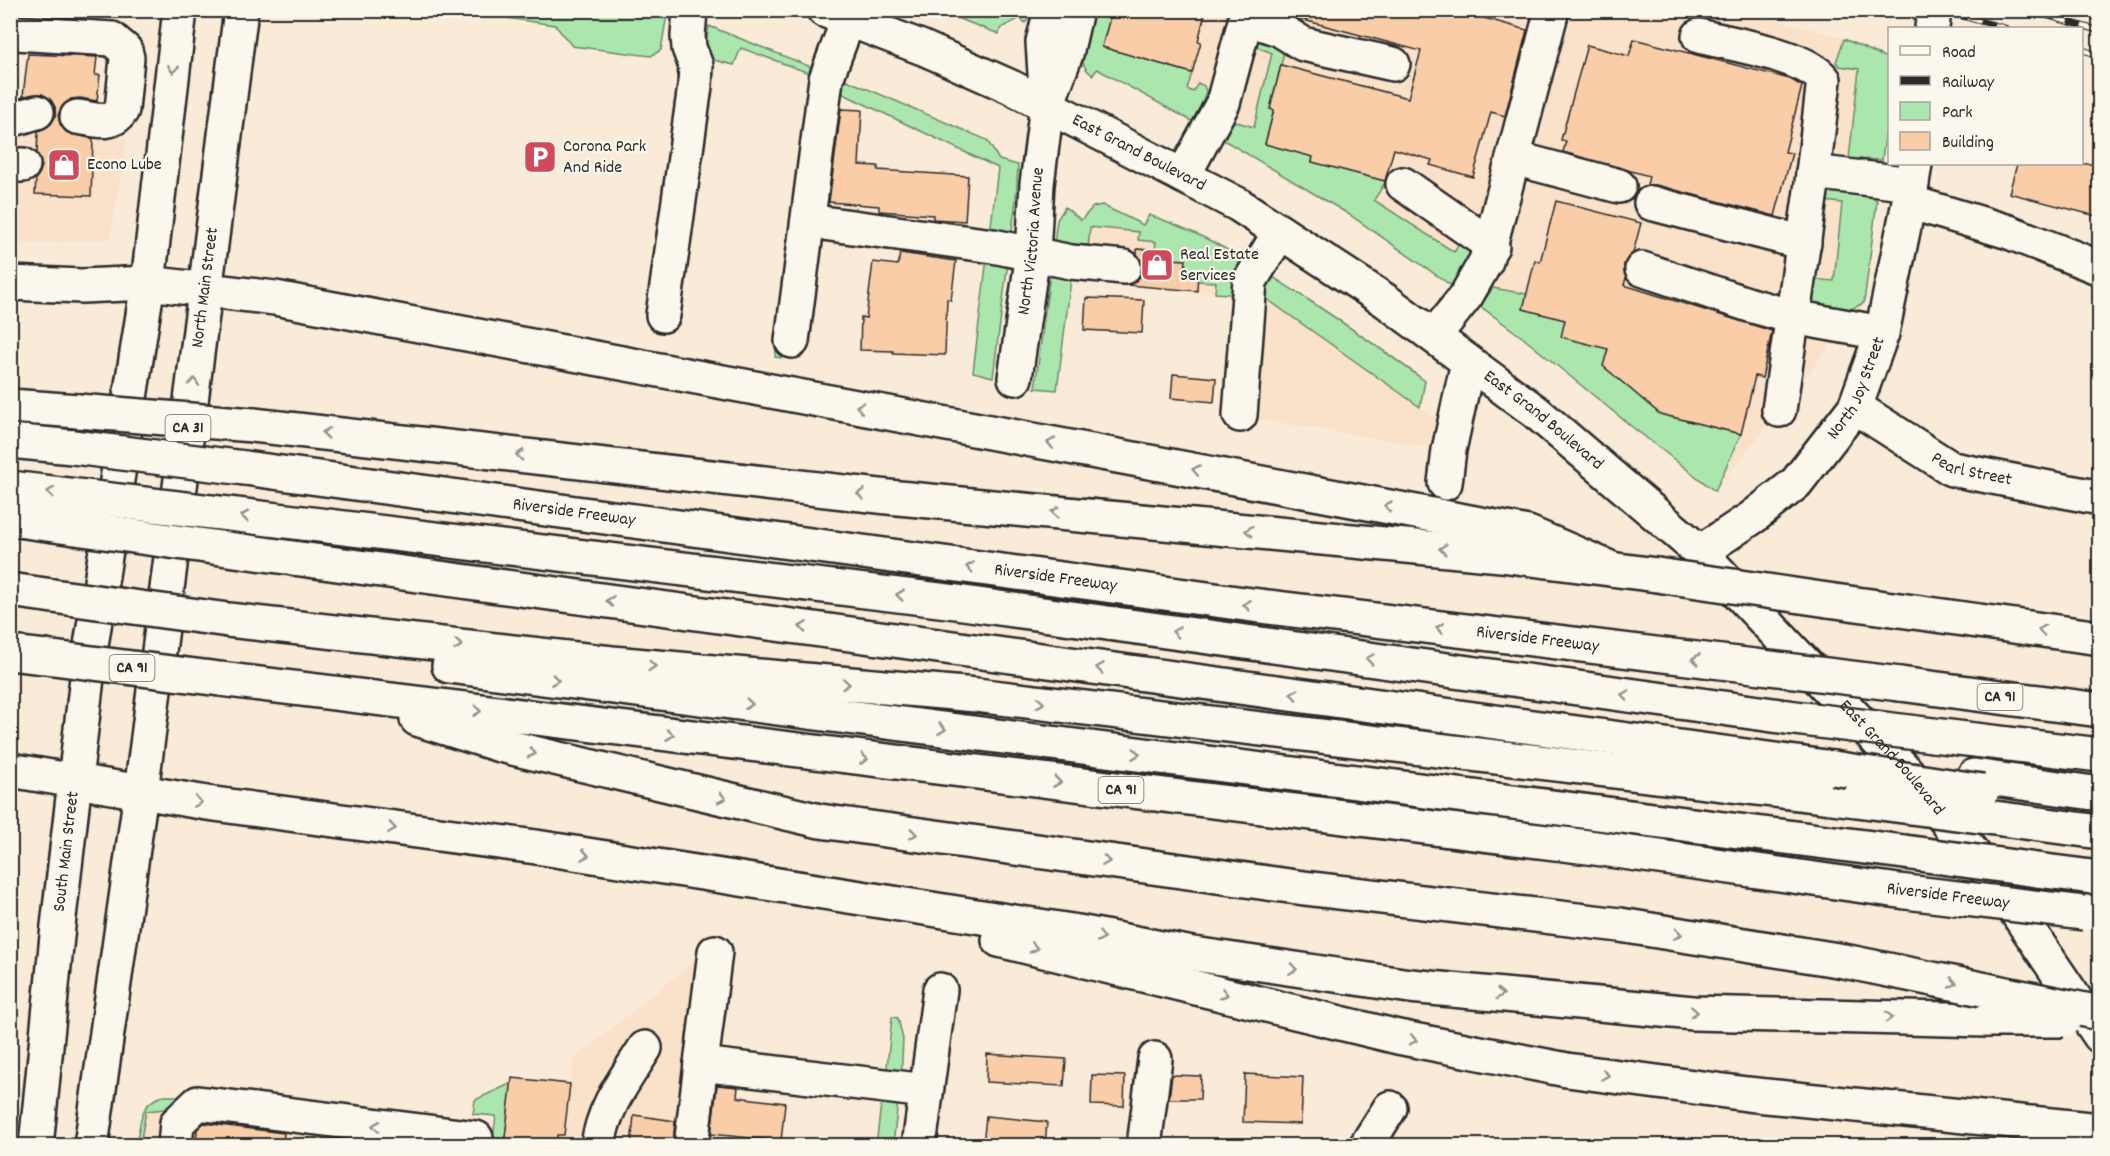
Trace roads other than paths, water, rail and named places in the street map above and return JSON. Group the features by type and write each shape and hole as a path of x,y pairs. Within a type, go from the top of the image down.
{"main road":[{"path":"148,283 180,10"},
{"name":"North Main Street","path":"141,792 241,10"},
{"path":"663,315 695,86 696,66 688,36 690,10"},
{"path":"1047,105 1043,42 1051,10"},
{"path":"1047,105 1066,54 1076,10"},
{"path":"1434,336 1478,279 1492,246 1552,10"},
{"path":"1932,27 1934,10"},
{"path":"1184,176 1223,103 1247,14 1279,29 1303,44 1393,64"},
{"path":"792,341 836,15"},
{"name":"East Grand Boulevard","path":"836,15 986,75 1239,205 1386,301 1536,412 1700,552 1906,771 1996,883 2100,1036"},
{"path":"16,33 112,39 124,50 127,58 122,110 118,116 113,120 77,117"},
{"path":"1699,36 1797,61 1818,72 1824,80 1804,243 1779,410"},
{"name":"North Victoria Avenue","path":"1015,378 1033,253 1037,184 1047,105"},
{"path":"1514,158 1619,186"},
{"path":"1813,172 1912,183 2009,231 2100,268"},
{"name":"North Joy Street","path":"1700,552 1753,517 1796,483 1855,407 1882,333 1912,183"},
{"path":"1403,184 1492,246"},
{"path":"1651,203 1804,243"},
{"path":"808,221 1033,253 1071,262 1124,267"},
{"path":"1240,415 1250,281 1280,232"},
{"path":"1642,269 1793,317 1882,333"},
{"path":"10,283 82,286 148,283 275,298 1528,533 1612,568"},
{"name":"South Main Street","path":"36,1146 74,780 103,561 148,283"},
{"path":"1445,483 1449,450 1468,362"},
{"path":"10,406 253,425 877,495 1490,553 1612,568 2100,638"},
{"name":"Pearl Street","path":"1855,407 1952,469 2100,498"},
{"name":"Riverside Freeway","path":"10,441 245,468 1240,604 2100,710"},
{"path":"10,488 956,602 1787,717 2100,755"},
{"path":"10,519 1414,711 1830,762 1978,783 2100,794"},
{"path":"10,590 358,635 612,663 976,695 1857,800 2084,830 2100,852"},
{"path":"358,635 380,652 406,660 2100,878"},
{"name":"Riverside Freeway","path":"10,653 1576,846 1906,892 2092,914"},
{"path":"335,694 500,745 820,821 1304,888 1620,925 1844,960 2100,1013"},
{"path":"10,770 141,792 536,847 1078,932 1187,954 1410,986 1693,1012 1988,1020 2100,1020"},
{"path":"1978,783 2100,808"},
{"path":"91,1146 141,792"},
{"path":"753,881 1398,1037 1567,1070 1748,1094 2090,1129"},
{"path":"691,1146 715,952"},
{"path":"919,1146 940,990"},
{"path":"598,1146 601,1125 606,1112 645,1048"},
{"path":"1144,1146 1155,1059"},
{"path":"701,1064 926,1091"},
{"path":"176,1134 198,1103 476,1138"},
{"path":"1366,1146 1390,1108"}],"railway":[{"path":"1940,10 2001,27"},
{"path":"2028,10 2100,31"},
{"path":"2083,50 2100,55"}],"place":[{"name":"Corona Park And Ride","path":"540,157"},
{"name":"Econo Lube","path":"64,165"},
{"name":"Real Estate Services","path":"1157,265"}]}
